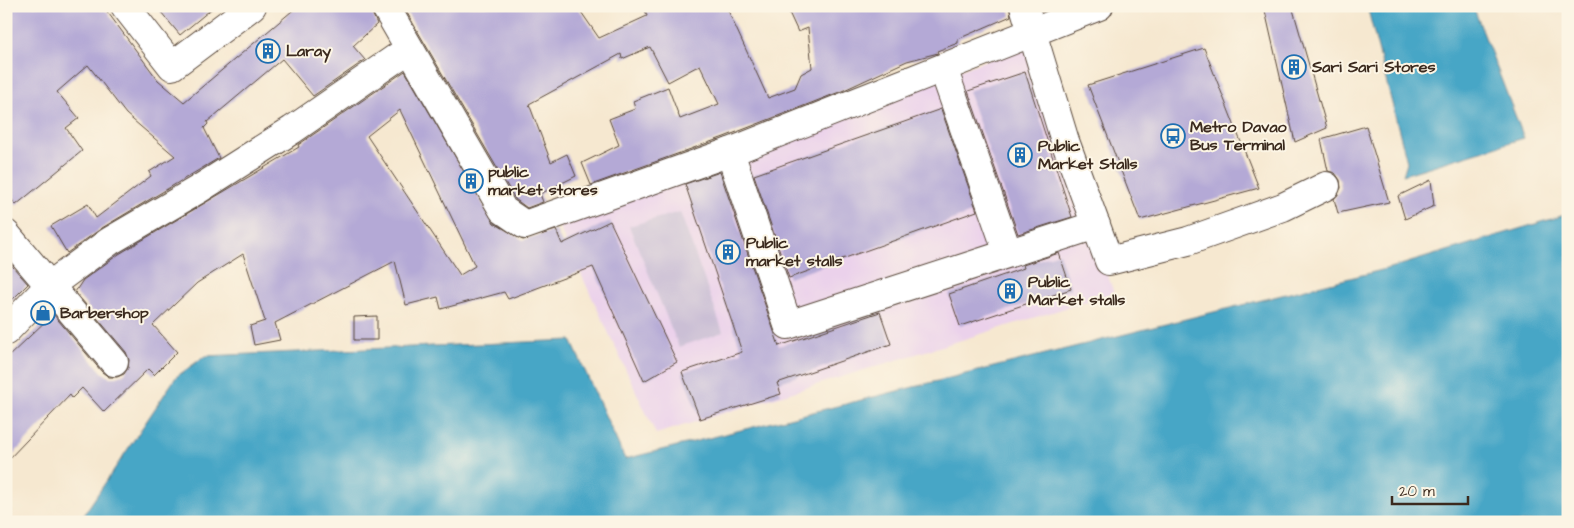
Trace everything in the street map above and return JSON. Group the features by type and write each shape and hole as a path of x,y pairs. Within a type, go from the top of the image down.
{"street":[{"path":"125,6 172,66 252,6"},
{"path":"385,6 503,210 525,226 730,152 1099,6"},
{"path":"1024,6 1065,141 1109,261 1188,241 1283,207 1326,186"},
{"path":"6,331 49,286 110,241 199,189 277,140 409,49"},
{"path":"943,68 1008,253"},
{"path":"730,152 788,325 1096,225"},
{"path":"6,234 114,362"}],"shaded area":[{"path":"1026,45 1114,293 656,434 558,225"},
{"path":"680,212 723,332 679,347 629,226"}],"water":[{"path":"1367,6 1473,6 1524,138 1403,175 1407,162"},
{"path":"1568,214 1568,522 79,522 176,377 205,356 571,340 625,459 1394,267"}],"building":[{"path":"6,6 103,6 158,80 184,102 298,6 369,6 377,24 353,46 365,60 313,96 282,59 207,122 208,124 204,128 219,158 102,228 67,253 51,226 88,204 96,218 151,176 149,172 175,156 126,114 88,65 57,92 79,118 66,128 82,151 16,205 6,192"},
{"path":"156,6 215,6 180,35"},
{"path":"403,6 577,6 599,38 647,16 644,6 726,6 768,98 795,88 801,74 812,68 808,28 798,32 786,6 1009,6 1011,16 958,39 958,43 937,51 938,53 907,61 842,91 724,137 591,185 582,163 619,145 609,119 635,109 633,101 668,87 680,119 719,104 700,65 668,82 650,47 622,59 621,54 529,104 551,162 567,154 576,176 540,194 543,202 527,208 515,199"},
{"name":"Sari Sari Stores","path":"1264,6 1292,6 1327,128 1295,142"},
{"name":"Metro Davao Bus Terminal","path":"1204,48 1259,188 1140,220 1088,85"},
{"path":"405,71 494,223 523,240 556,230 562,244 610,221 677,362 644,381 593,267 508,299 504,292 441,309 438,297 406,305 395,261 275,323 280,340 254,345 250,326 265,321 243,254 197,283 153,325 177,352 154,375 148,369 104,412 82,388 72,398 70,395 6,462 6,359 53,314 102,372 109,377 117,377 124,374 128,368 129,360 126,352 75,292 83,280 119,254 299,147 298,145","holes":["400,110 475,266 460,275 367,136"]},
{"name":"Public Market Stalls","path":"1025,72 1072,217 1018,234 968,91"},
{"path":"941,109 977,211 789,278 754,175"},
{"path":"1366,126 1389,202 1338,213 1334,199 1341,188 1340,180 1335,173 1328,171 1321,139"},
{"path":"720,172 779,346 880,312 891,344 777,383 781,394 700,419 682,372 742,352 685,184"},
{"path":"1431,180 1434,206 1405,219 1398,196"},
{"name":"Public Market stalls","path":"1059,253 1071,289 960,326 949,294 1024,268 1023,265"},
{"path":"6,259 28,284 6,306"},
{"path":"377,316 377,340 354,340 354,317"}],"place":[{"name":"Laray","path":"268,51"},
{"name":"Sari Sari Stores","path":"1294,67"},
{"name":"Metro Davao Bus Terminal","path":"1173,136"},
{"name":"Public Market Stalls","path":"1020,155"},
{"name":"public market stores","path":"471,181"},
{"name":"Public market stalls","path":"728,252"},
{"name":"Public Market stalls","path":"1010,291"},
{"name":"Barbershop","path":"43,313"}]}
